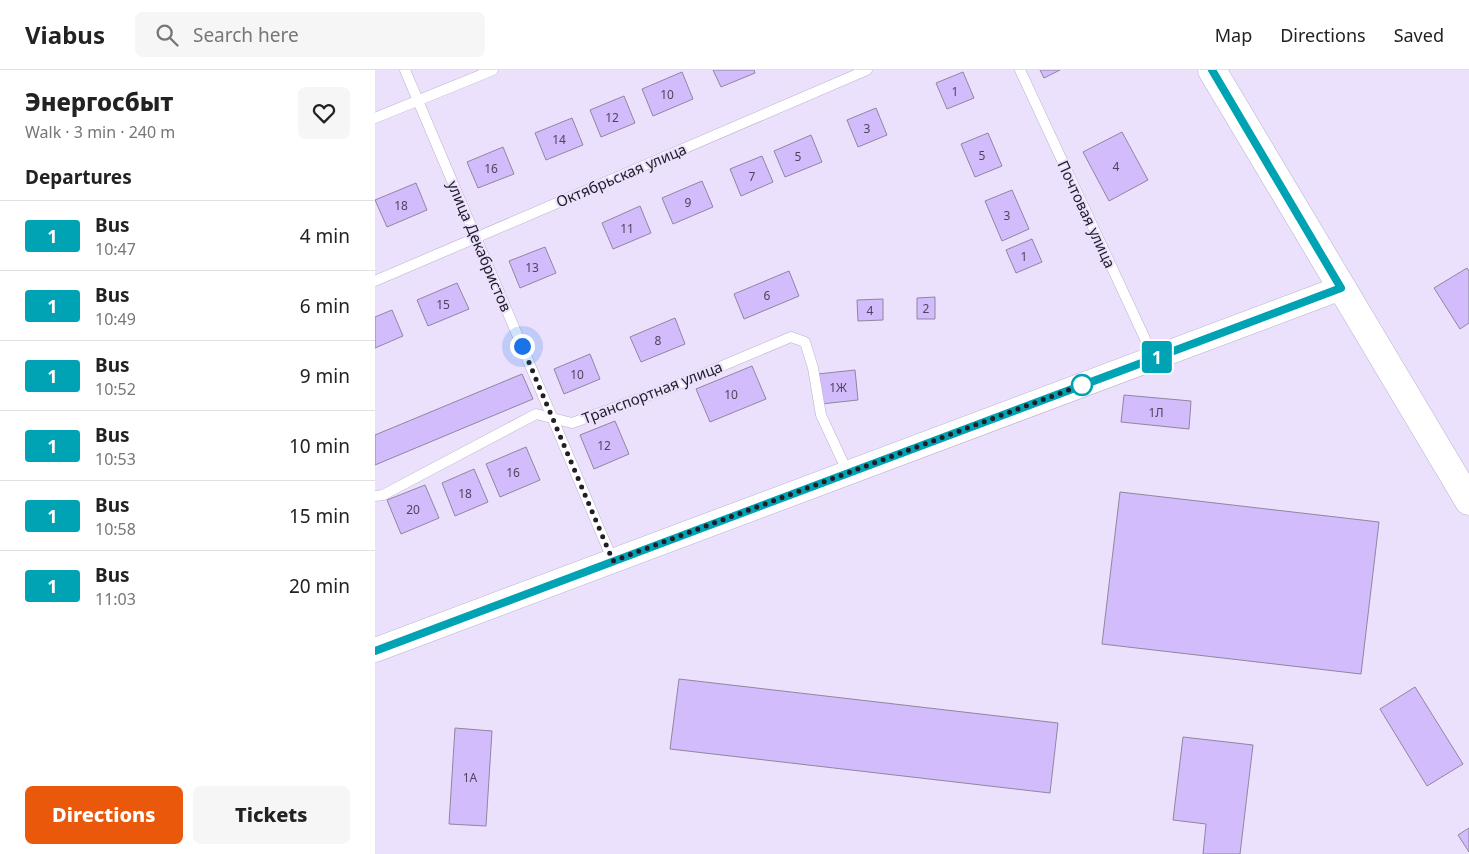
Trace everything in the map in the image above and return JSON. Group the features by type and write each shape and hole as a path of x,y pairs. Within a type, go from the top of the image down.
{"main road":[{"path":"1212,70 1341,288 1462,485"}],"street":[{"path":"375,650 1341,288"}],"lane":[{"name":"улица Декабристов","path":"405,70 613,561"},
{"path":"375,118 493,70"},
{"name":"Октябрьская улица","path":"375,281 867,70"},
{"name":"Почтовая улица","path":"1020,70 1154,358"},
{"name":"Транспортная улица","path":"375,496 383,494 536,414 572,423 672,387 791,337 805,342 813,368 821,415 848,473"}],"building":[{"path":"713,70 754,70 755,73 721,87"},
{"path":"1040,70 1060,70 1044,78"},
{"path":"682,72 693,99 653,116 642,89"},
{"path":"963,72 974,98 947,109 936,83"},
{"path":"624,96 635,123 601,137 590,110"},
{"path":"876,108 887,135 858,147 847,120"},
{"path":"572,118 583,145 546,160 535,133"},
{"path":"1122,132 1148,180 1109,201 1083,152"},
{"path":"988,133 1002,166 975,177 961,144"},
{"path":"811,135 822,162 785,177 774,151"},
{"path":"503,147 514,174 478,188 467,162"},
{"path":"762,156 773,182 741,196 730,169"},
{"path":"702,181 713,207 673,224 662,198"},
{"path":"416,183 427,210 387,227 375,200"},
{"path":"1012,190 1029,229 1002,241 985,201"},
{"path":"640,206 651,233 613,249 602,223"},
{"path":"1032,239 1042,262 1016,273 1006,250"},
{"path":"545,247 556,273 520,288 509,261"},
{"path":"1467,268 1469,271 1469,323 1460,329 1434,288"},
{"path":"789,271 799,296 744,319 734,294"},
{"path":"457,283 469,309 428,326 417,300"},
{"path":"935,297 935,319 917,319 917,298"},
{"path":"883,299 883,320 858,321 857,300"},
{"path":"392,310 403,336 375,348 375,317"},
{"path":"675,318 685,344 641,362 630,337"},
{"path":"590,354 600,379 564,394 554,369"},
{"path":"752,366 766,399 710,422 696,389"},
{"path":"855,370 858,400 821,404 818,374"},
{"path":"522,374 533,399 375,465 375,435"},
{"path":"1124,395 1191,401 1189,429 1121,422"},
{"path":"615,421 629,454 594,469 580,435"},
{"path":"526,447 540,480 500,497 486,464"},
{"path":"474,469 488,502 455,516 442,483"},
{"path":"425,485 439,518 401,534 387,500"},
{"path":"1120,492 1379,522 1361,674 1102,644"},
{"path":"679,679 1058,723 1050,793 670,749"},
{"path":"1415,687 1463,764 1427,786 1380,709"},
{"path":"455,728 492,731 486,826 449,824"},
{"path":"1183,737 1253,745 1240,854 1203,854 1206,824 1173,820"},
{"path":"1469,828 1469,852 1458,835"}],"bus line":[{"name":"1","path":"375,651 1341,288 1212,70"}],"route":[{"path":"522,346 613,561 1082,385"}]}
